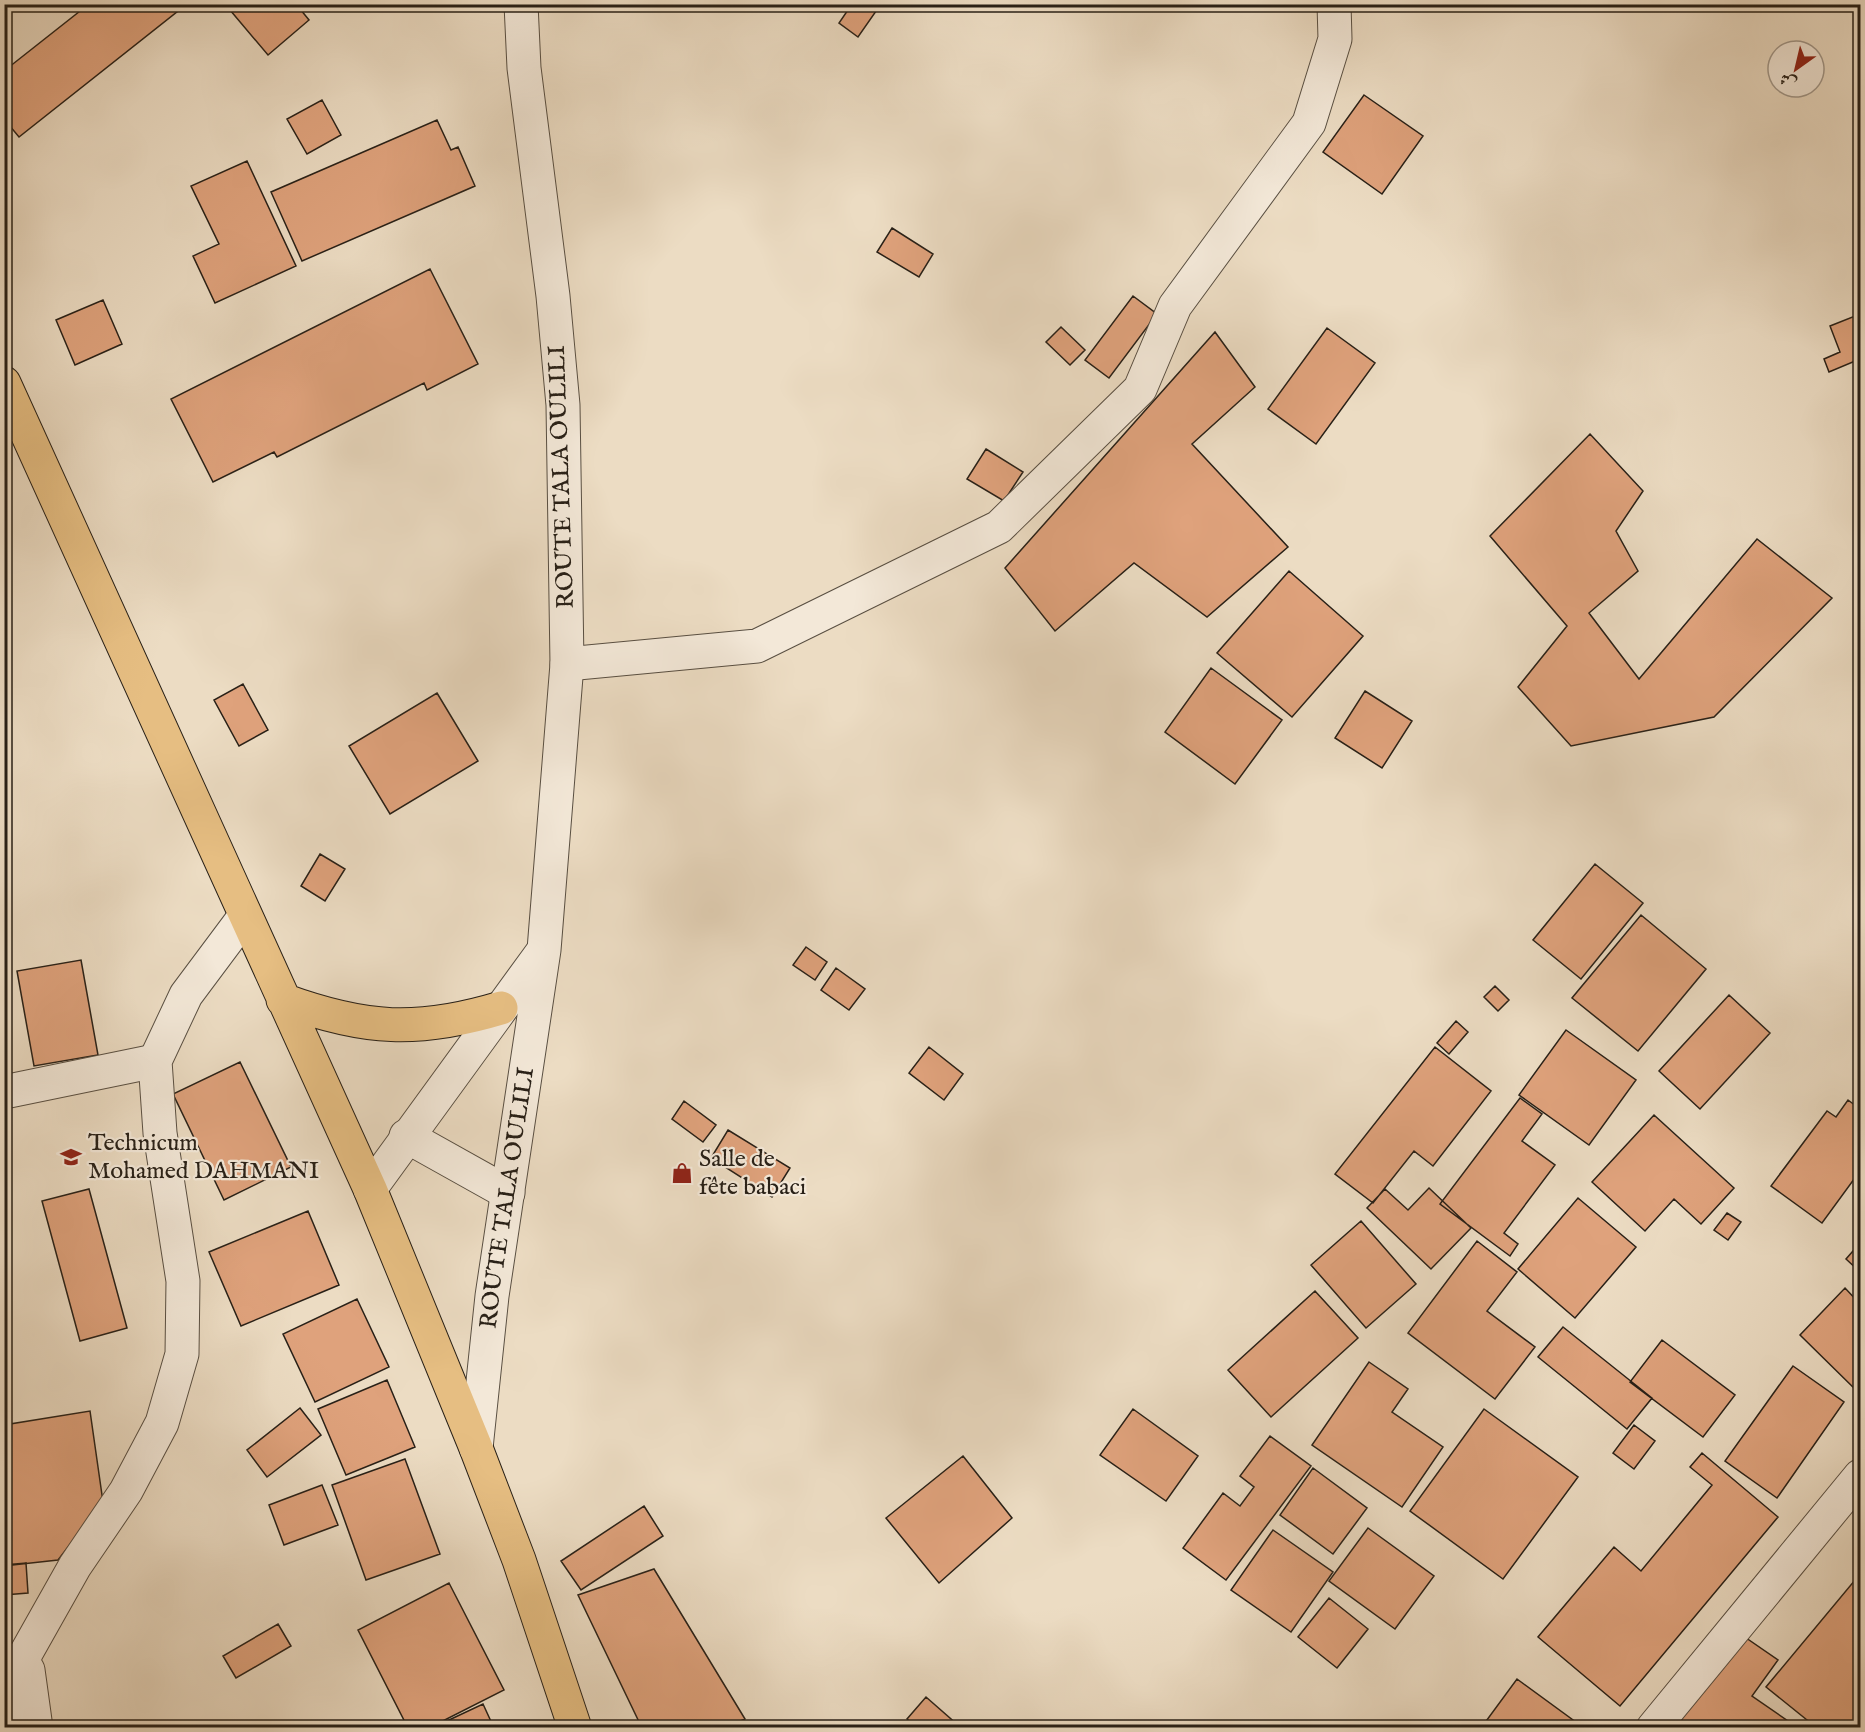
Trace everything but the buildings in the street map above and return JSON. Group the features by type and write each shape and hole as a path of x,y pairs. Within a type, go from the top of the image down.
{"main road":[{"path":"4,383 244,916 370,1189 476,1448 519,1560 575,1728"},
{"path":"284,1000 325,1015 369,1024 414,1026 458,1021 501,1008"}],"street":[{"name":"ROUTE TALA OULILI","path":"476,1448 492,1296 544,950 567,664 563,405 553,296 524,68 521,4"},
{"path":"567,664 757,646 999,527 1140,389 1175,306 1309,123 1335,39 1335,4"},
{"path":"6,1728 26,1653 75,1566 131,1481 162,1423 182,1354 183,1281 160,1133 155,1061 186,995 244,916"},
{"path":"370,1189 406,1136 544,950"},
{"path":"4,1092 155,1061"},
{"path":"406,1136 508,1193"},
{"path":"1653,1728 1860,1476"},
{"path":"26,1653 36,1728"}],"place":[{"name":"Technicum Mohamed DAHMANI","path":"71,1157"},
{"name":"Salle de fête babaci","path":"682,1173"}]}
